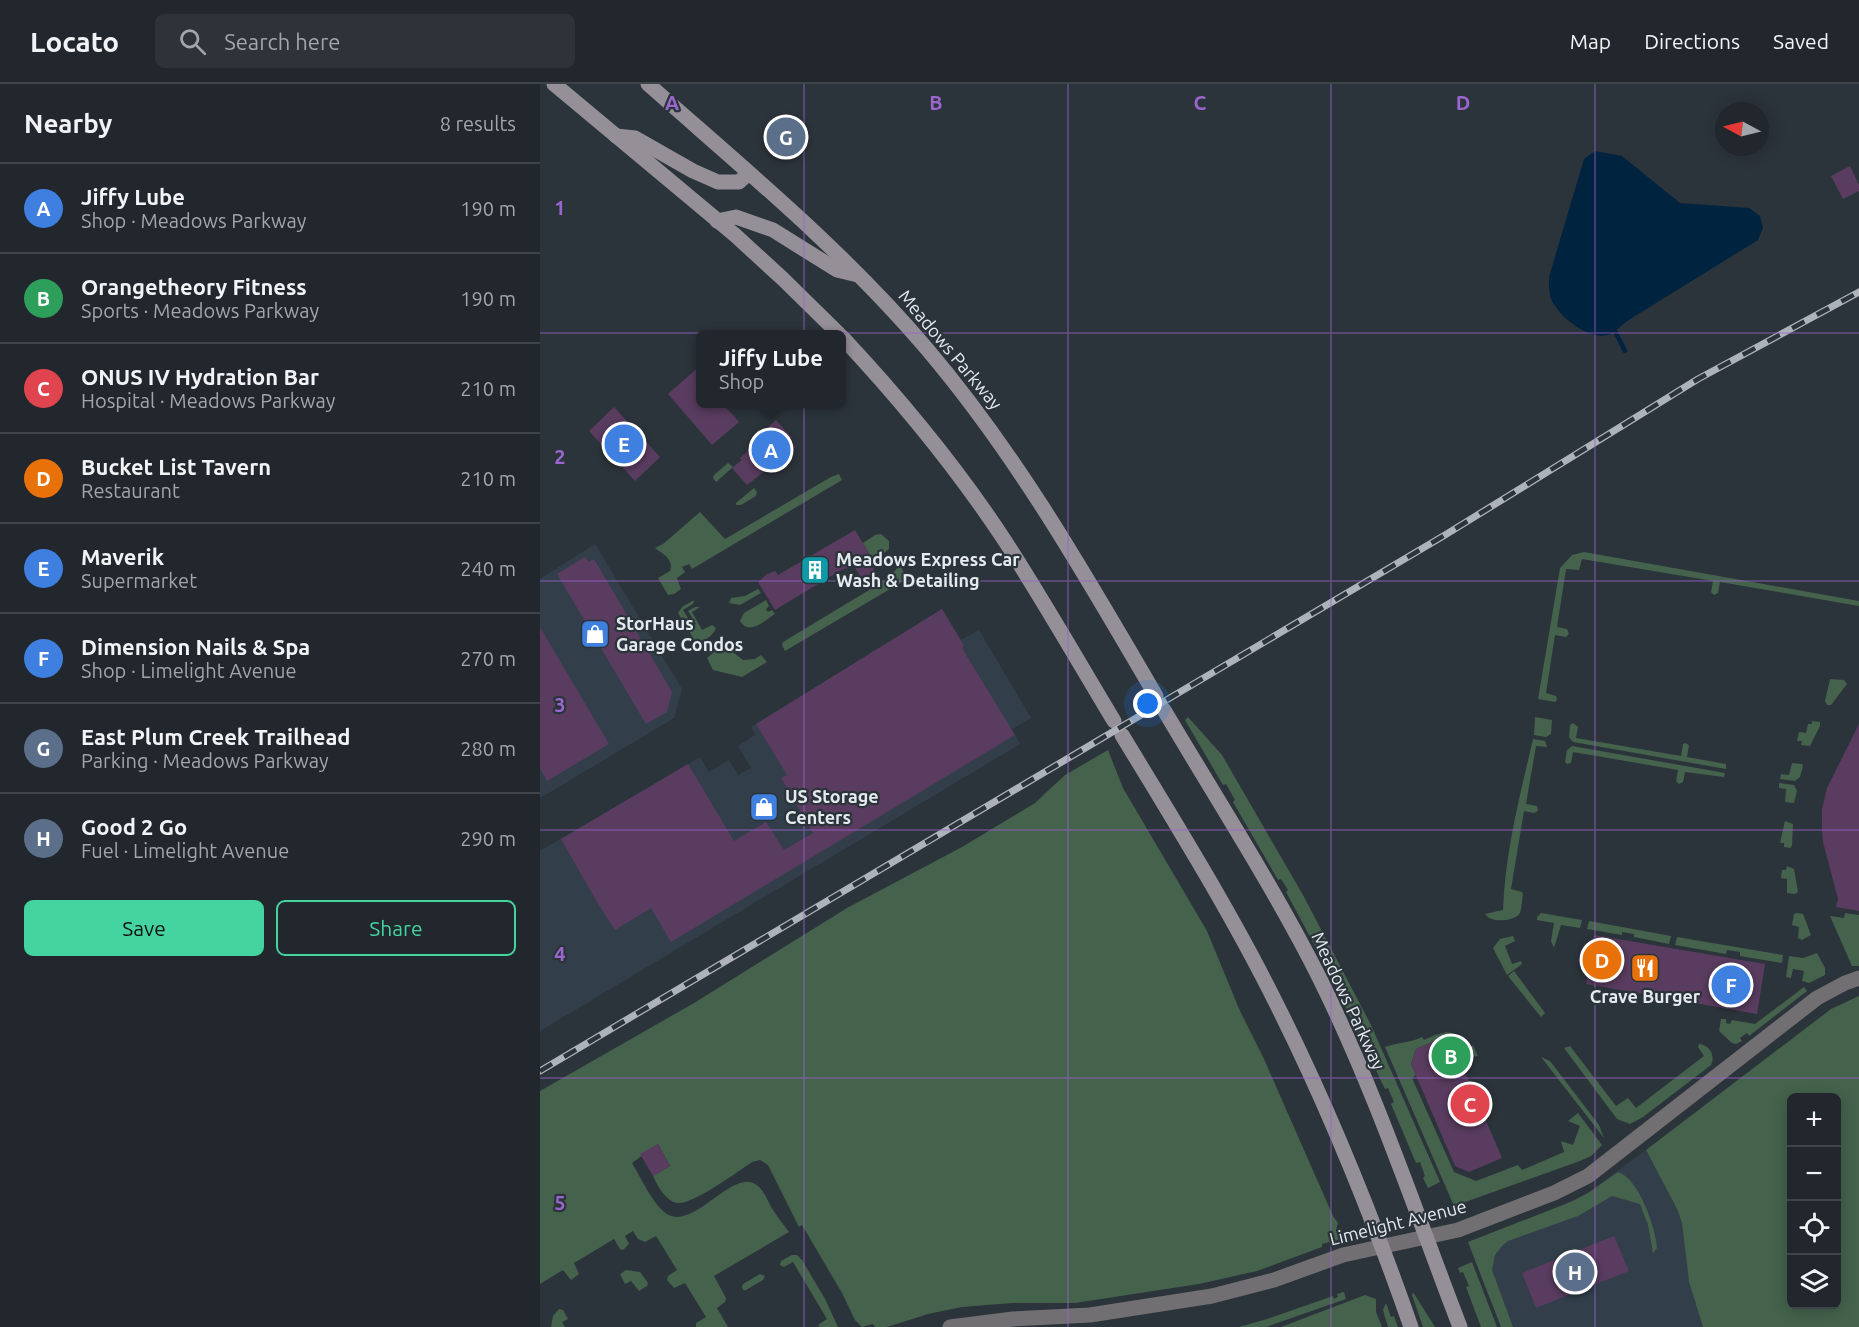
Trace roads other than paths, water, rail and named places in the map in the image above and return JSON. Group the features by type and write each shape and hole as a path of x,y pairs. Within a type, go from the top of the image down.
{"main road":[{"path":"554,84 717,221 783,279 834,330"},
{"name":"Meadows Parkway","path":"648,84 813,229 926,348 1017,466 1088,580 1156,696"},
{"path":"616,136 635,138 693,171 718,182 739,182 749,173"},
{"path":"717,221 736,217 773,230 837,270 860,276"},
{"path":"846,343 929,437 977,501 1046,606 1114,721"},
{"name":"Meadows Parkway","path":"1164,710 1286,917 1319,978 1348,1040 1460,1327"},
{"path":"1122,735 1210,882 1278,1006 1334,1126 1382,1246 1411,1327"}],"street":[{"name":"Limelight Avenue","path":"950,1327 1013,1318 1082,1316 1212,1296 1274,1280 1343,1255 1458,1230 1578,1182 1817,998 1859,978"}],"water":[{"path":"1595,151 1622,156 1680,203 1749,208 1760,216 1763,228 1758,240 1627,321 1610,334 1600,336 1582,330 1565,318 1553,303 1550,296 1549,277 1584,159"}],"waterway":[{"path":"1613,327 1625,351"}],"railway":[{"path":"540,1071 1445,535 1698,379 1859,292"}],"place":[{"name":"East Plum Creek Trailhead","path":"786,137"},
{"name":"Maverik","path":"624,444"},
{"name":"Jiffy Lube","path":"771,450"},
{"name":"Meadows Express Car Wash & Detailing","path":"815,570"},
{"name":"StorHaus Garage Condos","path":"595,634"},
{"name":"US Storage Centers","path":"764,807"},
{"name":"Bucket List Tavern","path":"1602,960"},
{"name":"Crave Burger","path":"1645,968"},
{"name":"Dimension Nails & Spa","path":"1731,985"},
{"name":"Orangetheory Fitness","path":"1451,1056"},
{"name":"ONUS IV Hydration Bar","path":"1470,1104"},
{"name":"Good 2 Go","path":"1575,1272"}]}
